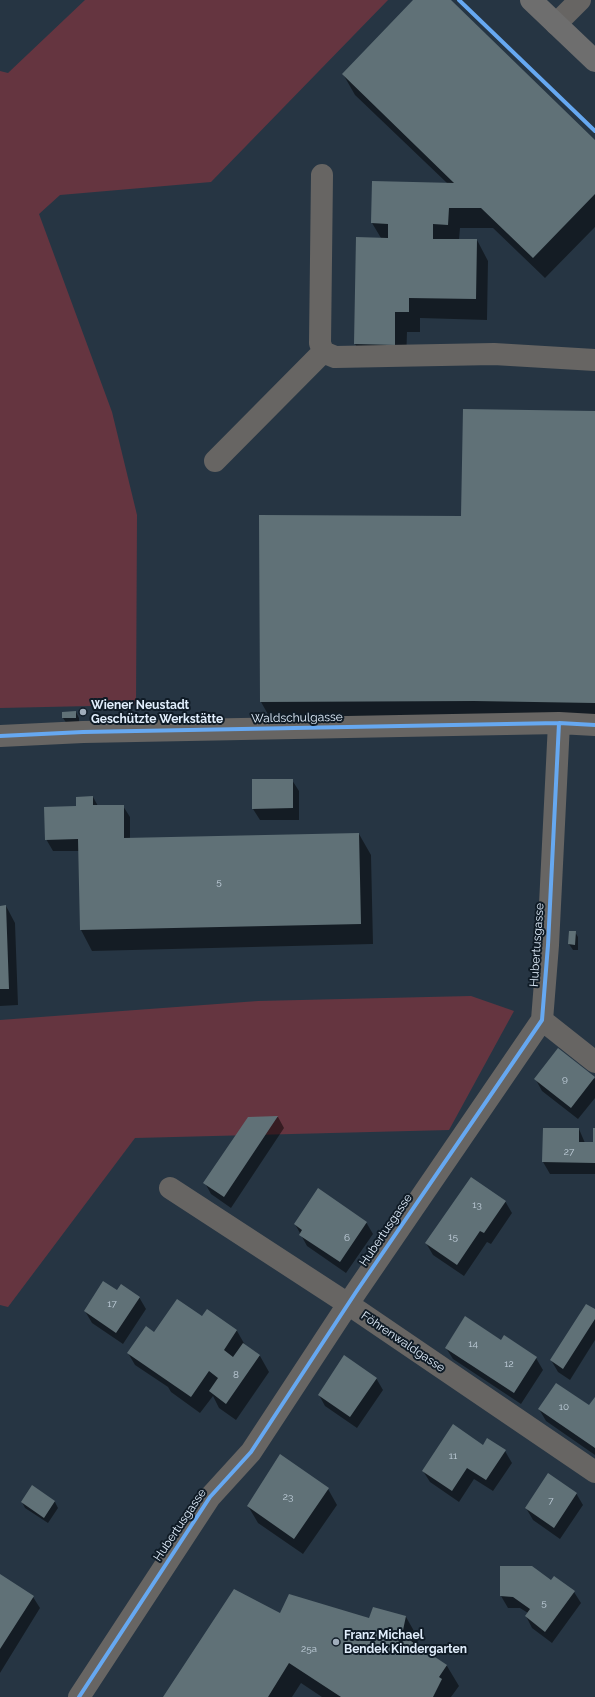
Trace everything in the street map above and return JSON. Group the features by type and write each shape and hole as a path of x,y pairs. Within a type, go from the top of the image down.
{"main road":[{"path":"531,0 595,61"}],"street":[{"path":"556,24 580,0"},
{"path":"322,175 320,343 323,352 335,357 494,354 595,360"},
{"path":"215,461 323,352"},
{"name":"Waldschulgasse","path":"0,736 99,732 559,723 595,725"},
{"name":"Hubertusgasse","path":"79,1697 210,1497 251,1452 348,1304 542,1020 548,945 559,723"},
{"path":"542,1020 595,1062"},
{"name":"Föhrenwaldgasse","path":"170,1188 348,1304 595,1472"}],"shaded area":[{"path":"85,0 388,0 211,182 60,195 39,214 112,412 137,515 136,705 0,708 0,71 8,73"},
{"path":"471,996 514,1011 449,1130 135,1138 8,1307 0,1305 0,1020 258,1001"}],"building":[{"path":"413,0 451,0 595,140 595,194 533,258 481,208 449,208 448,225 433,224 433,239 477,239 476,299 409,298 409,312 395,312 395,345 354,344 356,237 388,238 388,224 371,223 372,181 454,183 342,74"},
{"path":"463,409 595,411 595,703 474,701 260,702 259,515 461,516"},
{"path":"76,711 76,718 62,718 62,712"},
{"path":"252,779 293,779 293,808 252,809"},
{"path":"93,796 93,805 124,805 124,838 359,833 361,924 80,930 78,839 45,840 44,807 76,806 76,797"},
{"path":"6,905 9,989 0,989 0,906"},
{"path":"569,931 576,931 575,945 568,944"},
{"path":"558,1048 595,1077 571,1108 534,1079"},
{"path":"278,1116 224,1197 203,1183 248,1117"},
{"path":"543,1128 579,1128 579,1142 593,1142 593,1128 595,1128 595,1163 542,1162"},
{"path":"471,1177 506,1201 484,1233 480,1231 457,1265 425,1243"},
{"path":"318,1188 367,1222 340,1262 299,1235 302,1230 294,1224"},
{"path":"103,1281 117,1290 121,1284 140,1297 116,1333 84,1311"},
{"path":"177,1299 202,1316 207,1309 237,1330 224,1350 233,1357 243,1343 260,1355 226,1404 209,1391 218,1378 209,1371 191,1397 127,1353 146,1326 154,1332"},
{"path":"586,1304 595,1309 595,1319 563,1369 550,1360"},
{"path":"465,1316 501,1340 504,1335 537,1357 514,1393 445,1348"},
{"path":"344,1355 377,1378 350,1417 318,1395"},
{"path":"556,1383 589,1405 595,1397 595,1448 538,1409"},
{"path":"453,1424 483,1445 487,1438 506,1450 486,1480 467,1468 452,1491 422,1471"},
{"path":"280,1454 329,1488 294,1539 247,1506"},
{"path":"548,1473 577,1493 554,1528 525,1508"},
{"path":"32,1485 55,1501 44,1518 21,1502"},
{"path":"500,1566 532,1566 551,1580 554,1576 575,1591 545,1632 525,1616 530,1609 513,1597 500,1596"},
{"path":"0,1574 34,1596 0,1649"},
{"path":"234,1589 280,1613 289,1594 369,1618 373,1607 406,1616 402,1635 447,1665 439,1677 442,1679 433,1697 341,1697 289,1663 268,1697 163,1697"}],"cycle path":[{"path":"459,0 595,131"},
{"path":"0,736 83,732 559,723 595,725"},
{"path":"79,1697 210,1497 251,1452 356,1292 542,1020 548,945 559,723"}],"place":[{"name":"Wiener Neustadt Geschützte Werkstätte","path":"83,712"},
{"name":"Franz Michael Bendek Kindergarten","path":"336,1642"}]}
